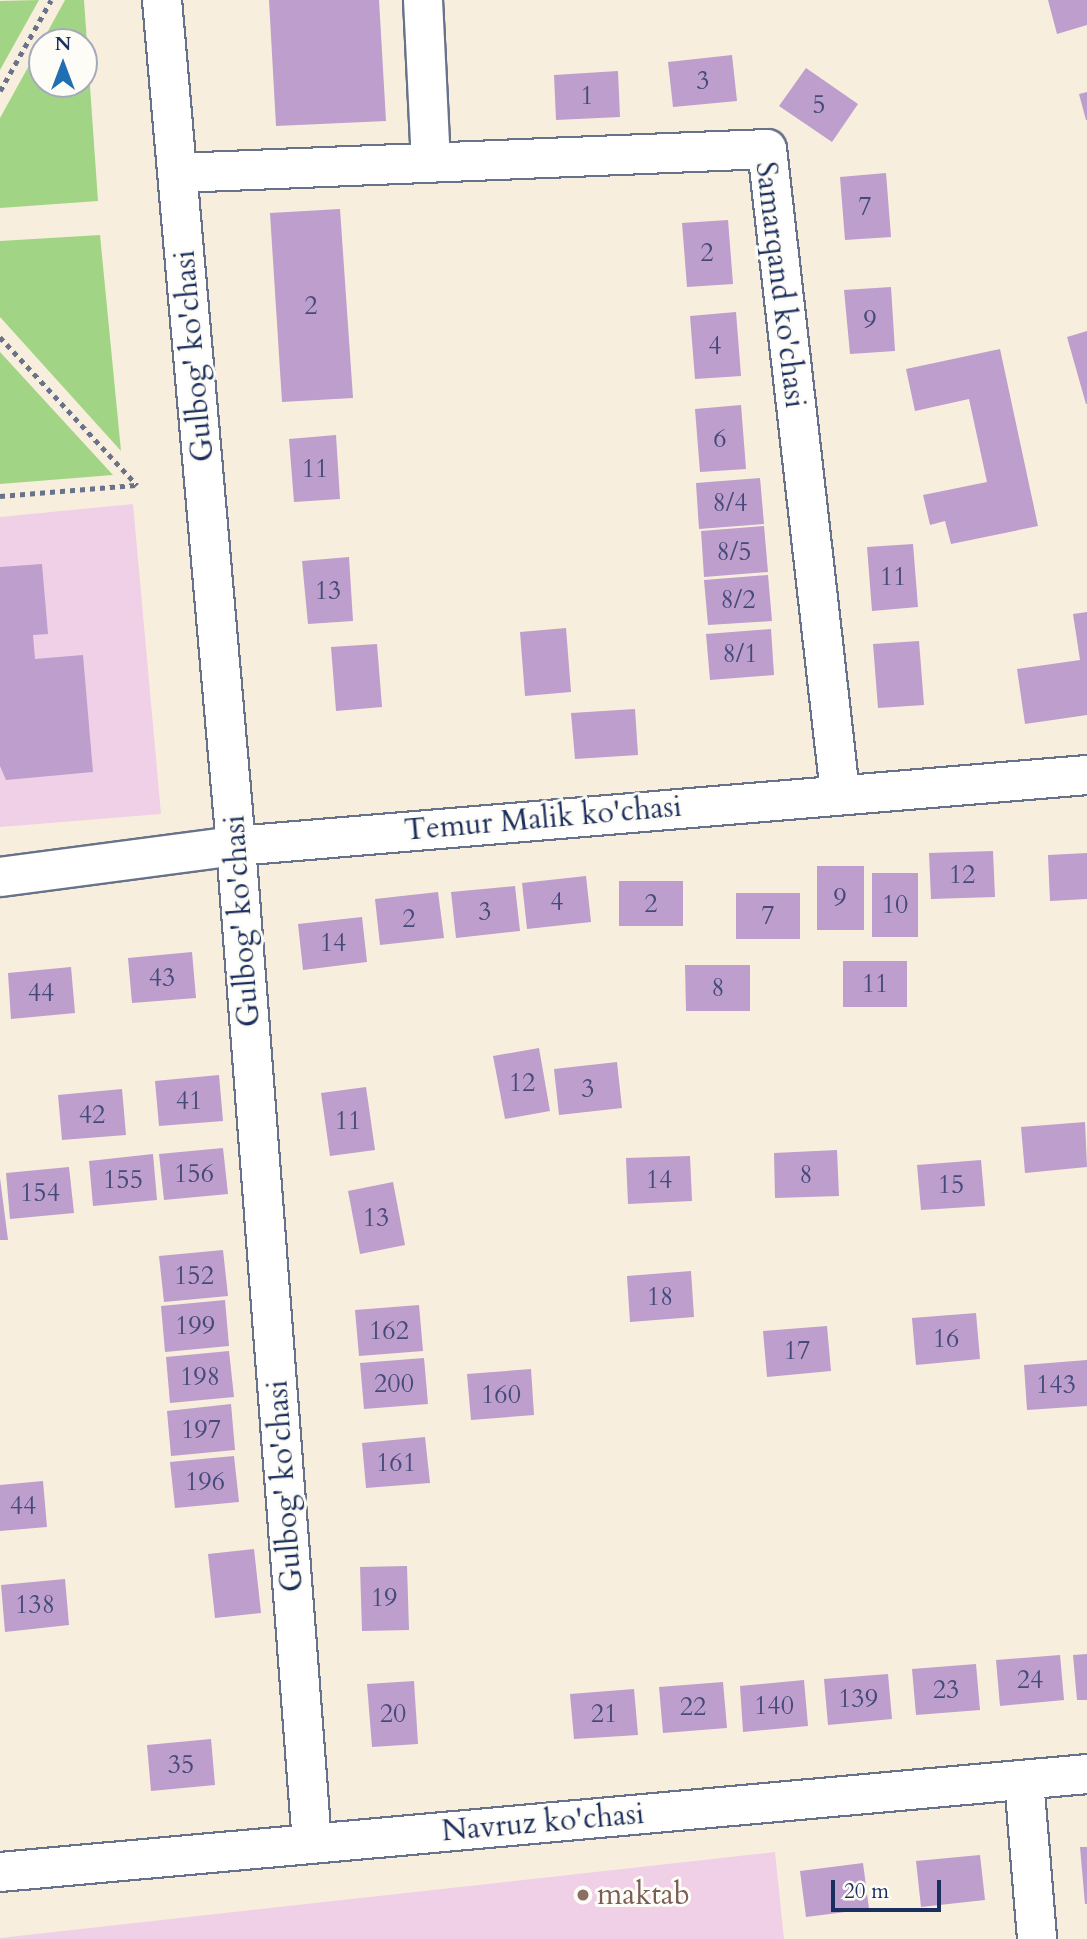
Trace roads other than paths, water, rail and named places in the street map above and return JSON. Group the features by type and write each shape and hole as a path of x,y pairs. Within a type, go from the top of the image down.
{"street":[{"name":"Gulbog' ko'chasi","path":"162,0 236,846 312,1843"},
{"path":"423,0 432,163"},
{"name":"Samarqand ko'chasi","path":"178,173 767,149 840,793"},
{"name":"Temur Malik ko'chasi","path":"0,877 236,846 840,793 1087,775"},
{"name":"Navruz ko'chasi","path":"0,1871 1087,1774"},
{"path":"1024,1780 1037,1939"}],"place":[{"name":"maktab","path":"583,1895"}]}
